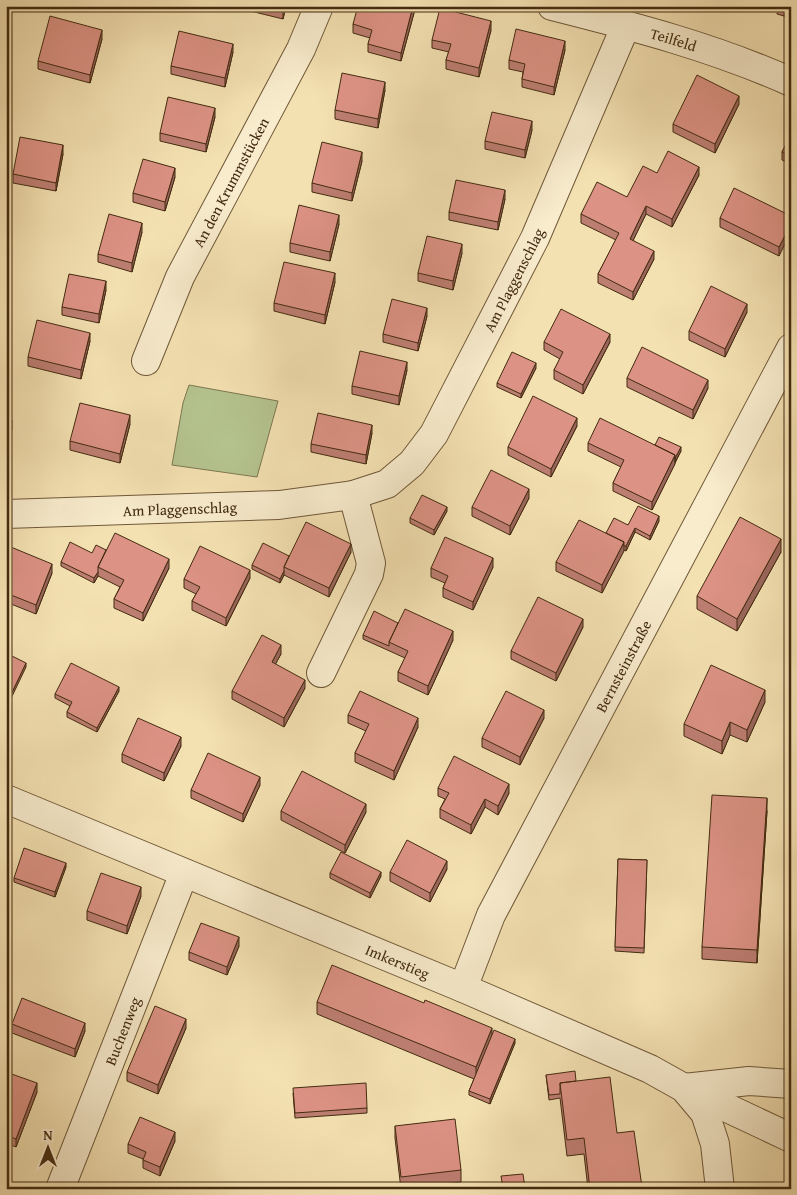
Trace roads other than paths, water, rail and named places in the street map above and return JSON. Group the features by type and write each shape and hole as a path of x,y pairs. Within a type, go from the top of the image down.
{"street":[{"name":"An den Krummstücken","path":"146,361 180,277 301,49 319,6"},
{"name":"Teilfeld","path":"552,6 626,24 692,44 755,66 791,82"},
{"name":"Am Plaggenschlag","path":"6,514 280,505 353,495 387,484 412,464 434,434 536,238 626,24"},
{"name":"Bernsteinstraße","path":"463,988 491,915 791,348"},
{"path":"321,673 369,574 371,562 353,495"},
{"name":"Imkerstieg","path":"6,799 463,988 650,1069 684,1088 705,1113 715,1144 720,1189"},
{"name":"Buchenweg","path":"60,1189 184,872"},
{"path":"684,1088 750,1081 791,1084"},
{"path":"684,1088 791,1138"}]}
